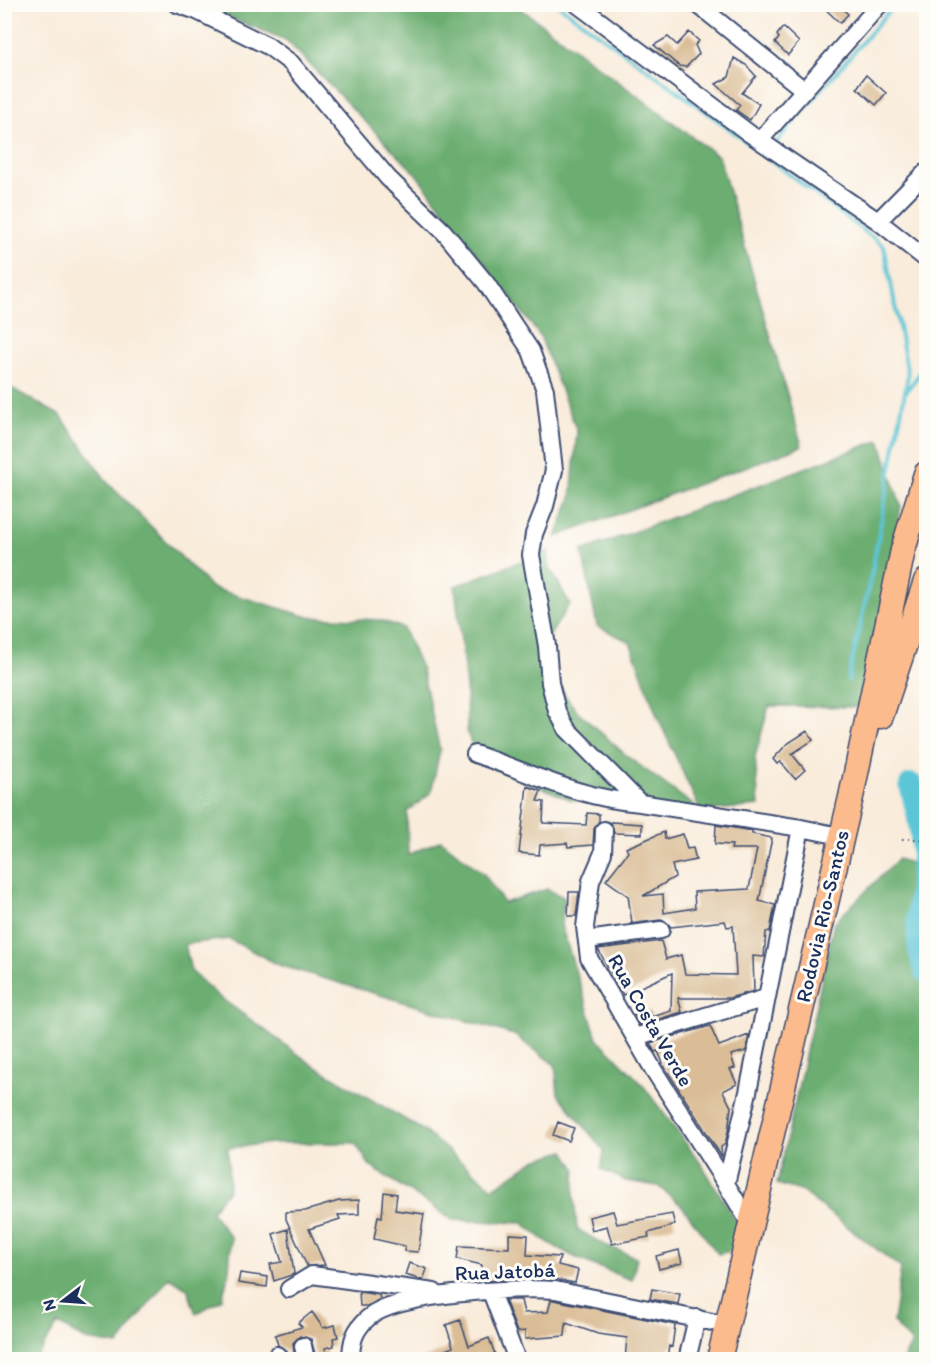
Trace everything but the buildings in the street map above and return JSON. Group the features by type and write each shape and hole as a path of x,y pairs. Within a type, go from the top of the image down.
{"highway":[{"name":"Rodovia Rio-Santos","path":"719,1359 851,797 903,550 927,474"},
{"path":"851,797 918,641 927,581"}],"street":[{"path":"177,4 268,46 291,63 388,178 444,232 486,283 531,351 545,390 554,470 545,506 534,534 531,555 547,646 550,683 557,711 567,729 640,803"},
{"path":"577,4 760,140 878,221 927,259"},
{"path":"696,4 804,90"},
{"path":"760,140 870,8"},
{"path":"878,221 927,172"},
{"path":"475,754 523,770 569,790 610,801 640,803 840,836"},
{"path":"726,1184 801,828"},
{"name":"Rua Costa Verde","path":"604,830 603,853 591,881 585,927 589,958 751,1226"},
{"path":"587,940 661,930"},
{"path":"635,1037 766,998"},
{"path":"289,1289 312,1275 456,1295"},
{"name":"Rua Jatobá","path":"351,1359 351,1342 368,1318 389,1306 456,1295 534,1288 555,1290 727,1325"},
{"path":"491,1292 517,1359"},
{"path":"687,1359 697,1318"}],"path":[{"path":"902,839 927,839"}],"green space":[{"path":"198,5 516,5 719,157 802,446 556,537 571,498 577,431 540,336 416,174 286,40"},
{"path":"4,384 61,416 108,483 212,588 309,617 380,620 403,628 422,670 440,750 431,793 407,812 408,855 441,840 484,874 504,903 547,889 565,898 561,925 597,1038 642,1084 702,1165 739,1226 736,1250 718,1254 682,1206 658,1186 626,1181 601,1169 604,1151 558,1094 555,1065 514,1035 279,965 229,939 185,944 191,971 218,996 313,1065 423,1130 493,1188 535,1160 565,1151 576,1169 574,1194 577,1229 603,1244 637,1258 632,1280 560,1250 523,1223 453,1220 370,1166 355,1143 272,1143 228,1148 229,1189 211,1211 231,1238 229,1272 222,1299 196,1314 187,1288 169,1277 118,1345 86,1340 58,1324 35,1359 5,1359"},
{"path":"880,440 901,506 864,707 769,706 755,757 759,806 701,811 572,800 478,762 467,732 466,688 455,586 548,551 550,568 570,604 537,655 575,709 627,756 700,810 657,716 630,642 597,626 582,551"},
{"path":"898,859 926,868 926,1359 903,1359 912,1343 893,1322 901,1268 801,1191 777,1184 834,923"}],"waterway":[{"path":"557,4 719,121 884,246 908,375 872,571 848,680"},
{"path":"774,145 895,4"},
{"path":"905,393 926,365"},
{"path":"911,785 922,840 923,858 918,928 926,971"}]}
